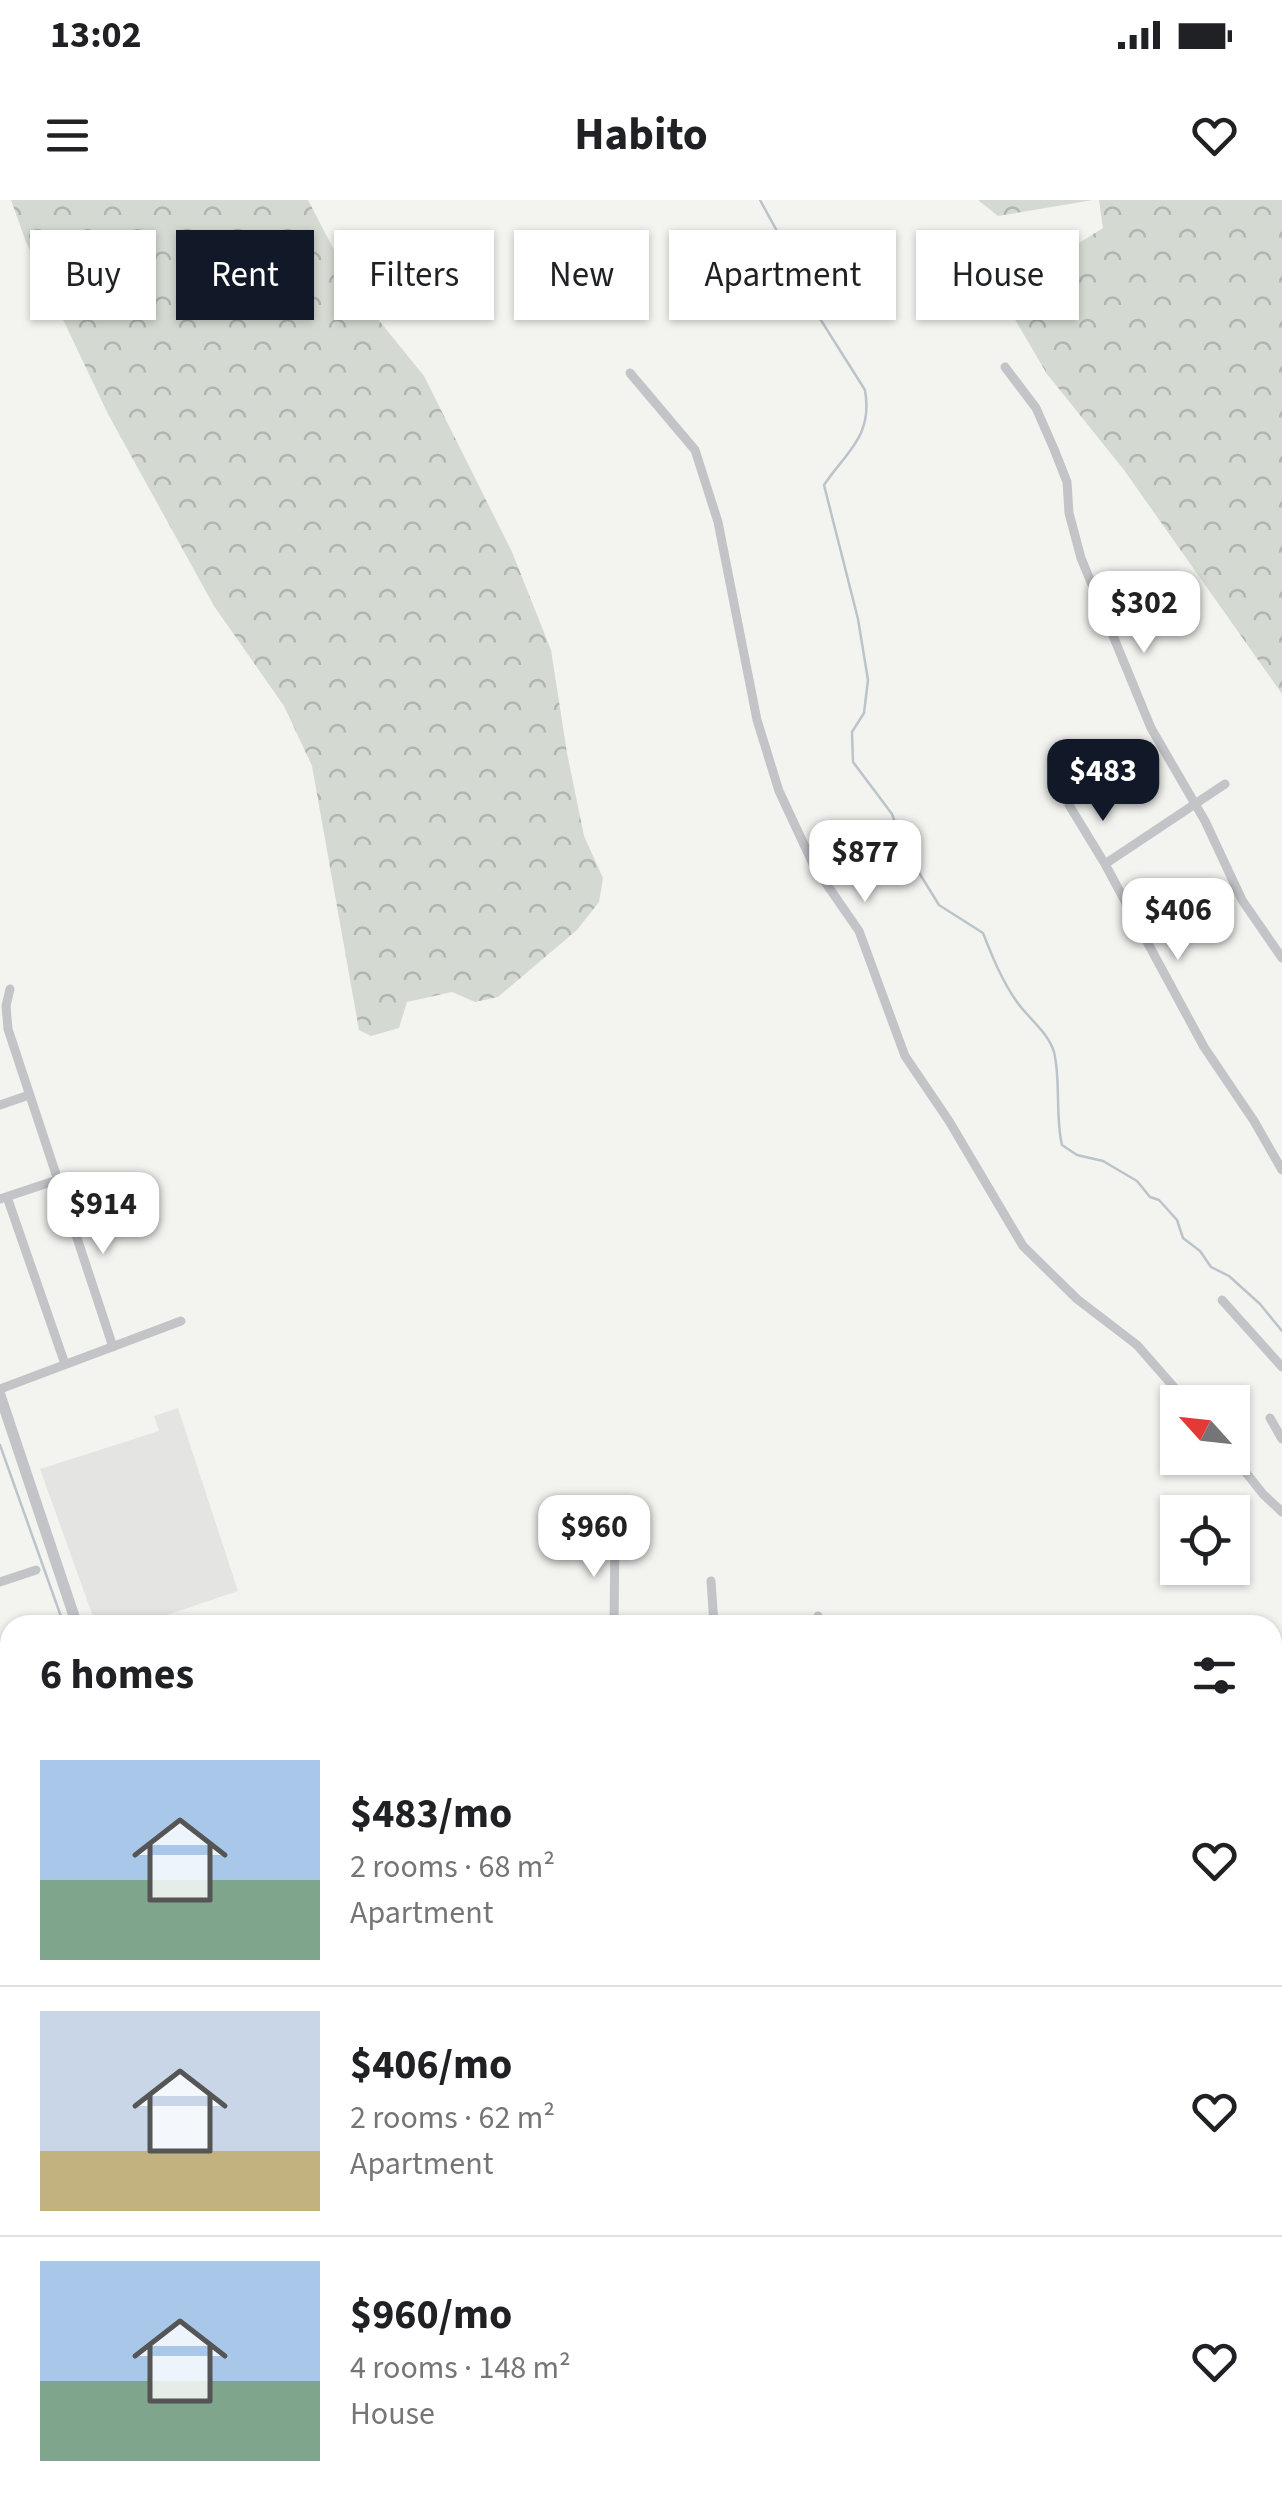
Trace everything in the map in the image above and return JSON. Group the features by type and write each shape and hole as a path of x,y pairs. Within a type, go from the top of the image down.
{"street":[{"path":"1005,368 1036,408 1054,449 1067,482 1069,514 1095,596 1151,728 1194,802 1242,900 1282,958"},
{"path":"630,373 702,463 718,522 757,720 778,791 814,866 858,931 905,1056 949,1121 1022,1246 1077,1299 1138,1345 1172,1385"},
{"path":"1105,864 1225,784"},
{"path":"1069,805 1194,1030 1282,1170"},
{"path":"10,989 6,1006 8,1029 113,1347"},
{"path":"0,1105 29,1095"},
{"path":"57,1180 3,1198 64,1364"},
{"path":"1222,1300 1282,1367"},
{"path":"74,1615 0,1392 181,1321"},
{"path":"1270,1418 1282,1439"},
{"path":"1247,1475 1282,1512"},
{"path":"614,1536 614,1615"},
{"path":"0,1582 36,1570"},
{"path":"711,1581 713,1615"}],"shaded area":[{"path":"178,1408 238,1591 167,1615 92,1615 40,1469 159,1431 154,1416"}],"green space":[{"path":"11,200 308,200 334,250 334,320 379,320 424,376 512,552 551,650 584,836 603,878 599,902 577,930 498,997 475,1002 452,992 407,1002 399,1028 371,1036 359,1030 312,766 284,706 214,606 108,414 63,320 156,320 156,230 30,230 30,250"},
{"path":"978,200 1093,200 998,216"},
{"path":"1099,200 1282,200 1282,694 1124,470 1047,374 1015,320 1079,320 1079,243 1103,228"}],"waterway":[{"path":"760,200 807,286 812,306 865,390 862,431 824,485 858,619 868,680 864,713 852,732 853,762 892,814 905,850 939,905 983,933 1012,994 1051,1045 1056,1063 1062,1145 1077,1155 1103,1161 1137,1181 1177,1220 1183,1238 1200,1251 1211,1267 1229,1276 1282,1331"},
{"path":"0,1445 60,1615"}]}
